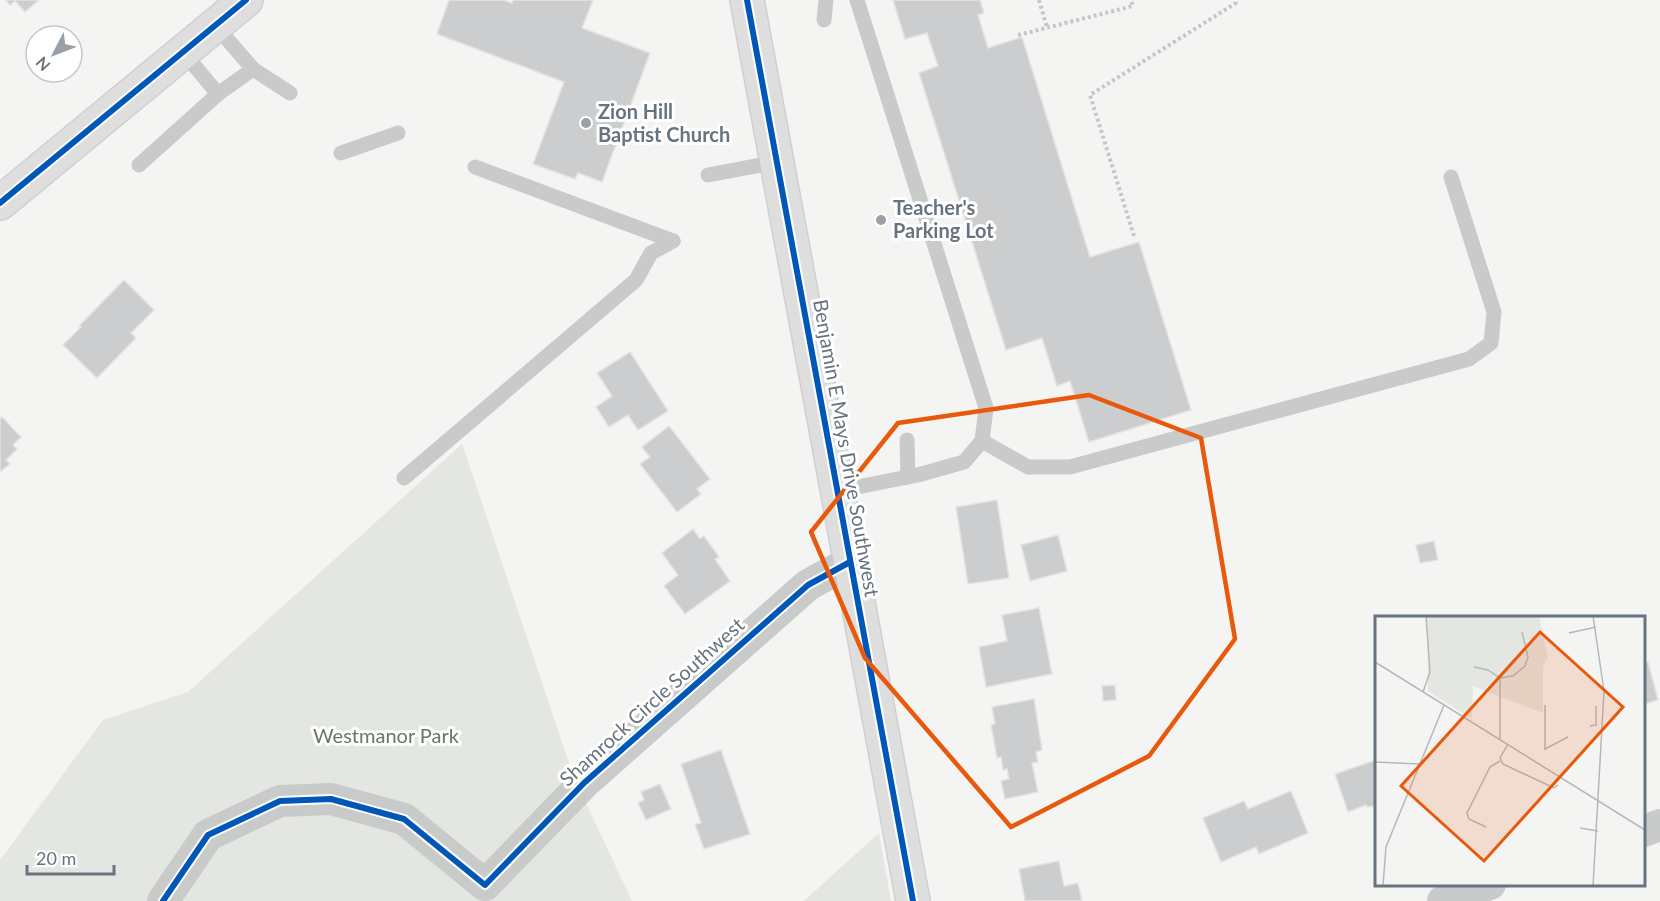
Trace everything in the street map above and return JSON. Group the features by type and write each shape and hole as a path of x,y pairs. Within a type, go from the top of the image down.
{"street":[{"path":"0,203 246,0"},
{"name":"Benjamin E Mays Drive Southwest","path":"747,0 913,901"},
{"name":"Shamrock Circle Southwest","path":"163,901 208,835 280,801 331,799 404,819 484,893 584,783 808,585 850,562"},
{"path":"1645,831 1660,825"},
{"path":"1443,901 1487,886"}],"lane":[{"path":"824,20 826,0"},
{"path":"837,491 908,477 964,462 982,441 986,408 857,0"},
{"path":"215,25 253,69 290,93"},
{"path":"183,52 218,94"},
{"path":"139,165 218,94 253,69"},
{"path":"341,153 398,133"},
{"path":"708,175 777,162"},
{"path":"404,478 636,280 651,253 673,241 475,167"},
{"path":"982,441 1028,467 1070,467 1469,358 1491,343 1494,312 1451,177"},
{"path":"907,440 908,477"}],"path":[{"path":"1039,0 1047,27"},
{"path":"1018,35 1133,6 1131,0"},
{"path":"1134,236 1090,95 1236,3 1235,0"}],"highlighted area":[{"path":"1089,395 1201,438 1235,639 1149,756 1011,827 865,658 811,532 898,423"}],"green space":[{"name":"Westmanor Park","path":"462,444 574,778 632,901 0,901 0,860 103,720 188,692"},
{"path":"879,833 891,901 804,901"}],"building":[{"path":"6,0 39,0 25,12 15,1 10,5"},
{"name":"Zion Hill Baptist Church","path":"449,0 503,0 512,3 513,0 593,0 582,28 650,53 602,182 578,173 575,179 533,164 564,82 437,34"},
{"path":"893,0 980,0 984,13 978,15 988,48 1022,37 1090,257 1139,242 1191,410 1089,442 1070,381 1057,386 1042,338 1006,350 919,73 938,66 927,33 905,39"},
{"path":"124,280 154,310 131,333 136,338 97,378 63,345"},
{"path":"630,352 668,411 638,430 628,415 609,427 596,407 612,396 597,373"},
{"path":"2,417 21,437 13,445 17,449 6,460 10,464 0,472 0,419"},
{"path":"669,426 710,479 697,489 701,494 677,512 640,464 650,457 642,447"},
{"path":"997,500 1009,578 968,584 956,507"},
{"path":"693,529 700,539 704,536 719,557 715,559 730,581 685,614 664,586 678,575 662,553"},
{"path":"1058,535 1067,571 1030,581 1021,545"},
{"path":"1434,541 1438,560 1420,563 1416,545"},
{"path":"1039,608 1052,674 986,687 979,647 1007,641 1002,615"},
{"path":"1648,662 1658,700 1645,704 1645,663"},
{"path":"1115,685 1116,700 1103,701 1102,686"},
{"path":"1034,699 1042,750 1036,752 1038,762 1032,763 1038,792 1005,799 1001,781 1009,779 1007,769 1003,770 1001,757 997,758 991,725 995,724 992,707"},
{"path":"721,750 750,834 704,849 695,824 701,823 681,764"},
{"path":"1375,760 1375,806 1367,807 1366,805 1348,812 1335,774"},
{"path":"660,784 671,809 646,820 638,803 644,800 641,792"},
{"path":"1291,791 1308,833 1259,854 1256,847 1221,862 1203,818 1244,801 1248,809"},
{"path":"1059,861 1064,886 1078,883 1082,901 1025,901 1019,869"}],"cycle path":[{"path":"0,203 246,0"},
{"path":"747,0 913,901"},
{"path":"163,901 208,835 280,801 331,799 404,819 485,885 584,783 808,585 850,562"}],"place":[{"name":"Zion Hill Baptist Church","path":"586,123"},
{"name":"Teacher's Parking Lot","path":"881,220"}]}
